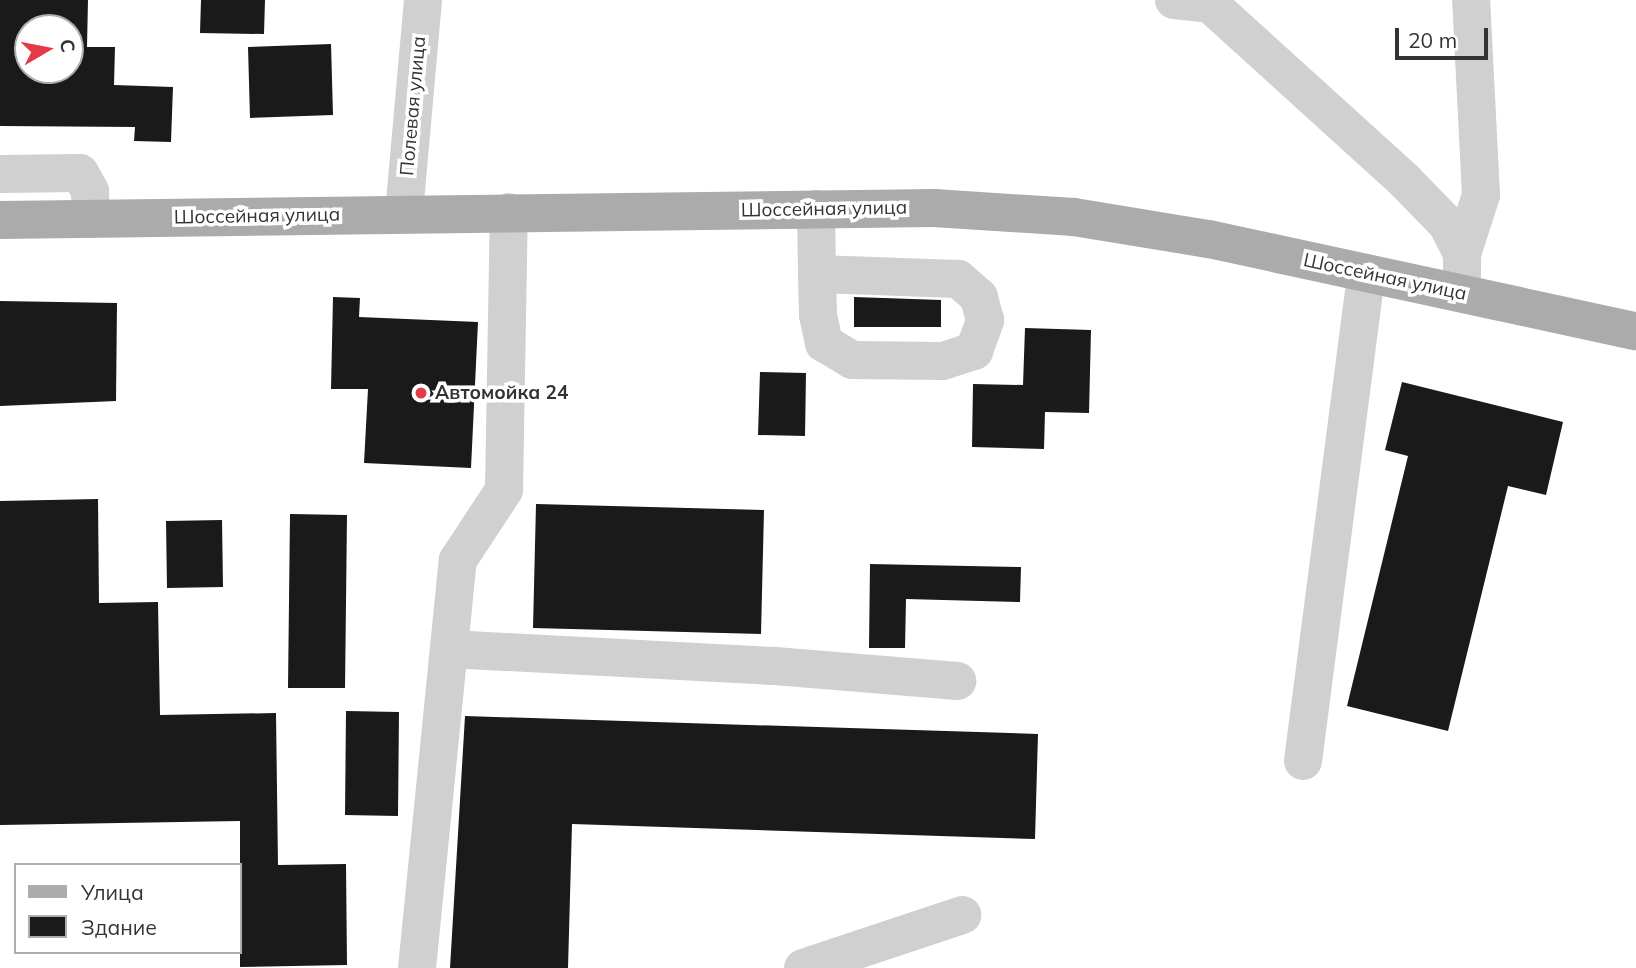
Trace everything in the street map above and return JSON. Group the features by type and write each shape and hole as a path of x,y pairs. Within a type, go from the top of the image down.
{"main road":[{"name":"Шоссейная улица","path":"0,220 934,208 1073,217 1209,239 1636,331"}],"street":[{"name":"Полевая улица","path":"404,213 423,0"},
{"path":"1174,0 1210,4 1405,181 1447,225 1462,254"},
{"path":"1462,293 1462,254 1481,195 1471,0"},
{"path":"0,174 79,173 90,191 91,219"},
{"path":"816,209 817,274"},
{"path":"417,968 458,560 505,490 509,212"},
{"path":"1303,761 1366,273"},
{"path":"449,649 775,666 957,681"},
{"path":"803,968 962,915"}],"building":[{"path":"0,0 88,0 87,47 115,47 114,85 173,87 171,142 134,141 135,127 0,126"},
{"path":"201,0 265,0 264,34 200,33"},
{"path":"331,44 333,115 250,118 248,47"},
{"name":"Автомойка 24","path":"333,297 360,298 359,317 478,322 471,468 364,463 368,389 331,389"},
{"path":"854,297 941,300 941,327 854,327"},
{"path":"0,301 117,303 116,401 0,406"},
{"path":"1025,328 1091,330 1089,413 1045,412 1044,449 972,447 973,384 1023,385"},
{"path":"760,372 806,373 805,436 758,435"},
{"path":"1402,382 1563,422 1546,495 1508,486 1448,731 1347,706 1408,456 1385,450"},
{"path":"98,499 99,603 158,602 160,715 276,713 278,865 346,864 347,965 240,967 240,821 0,825 0,501"},
{"path":"536,504 764,510 761,634 533,628"},
{"path":"290,514 347,515 345,688 288,688"},
{"path":"222,520 223,587 167,588 166,521"},
{"path":"870,564 1021,567 1020,602 906,599 905,648 869,648"},
{"path":"346,711 399,712 398,816 345,815"},
{"path":"465,716 1038,734 1035,839 572,824 568,968 450,968"}],"place":[{"name":"Автомойка 24","path":"421,393"}]}
